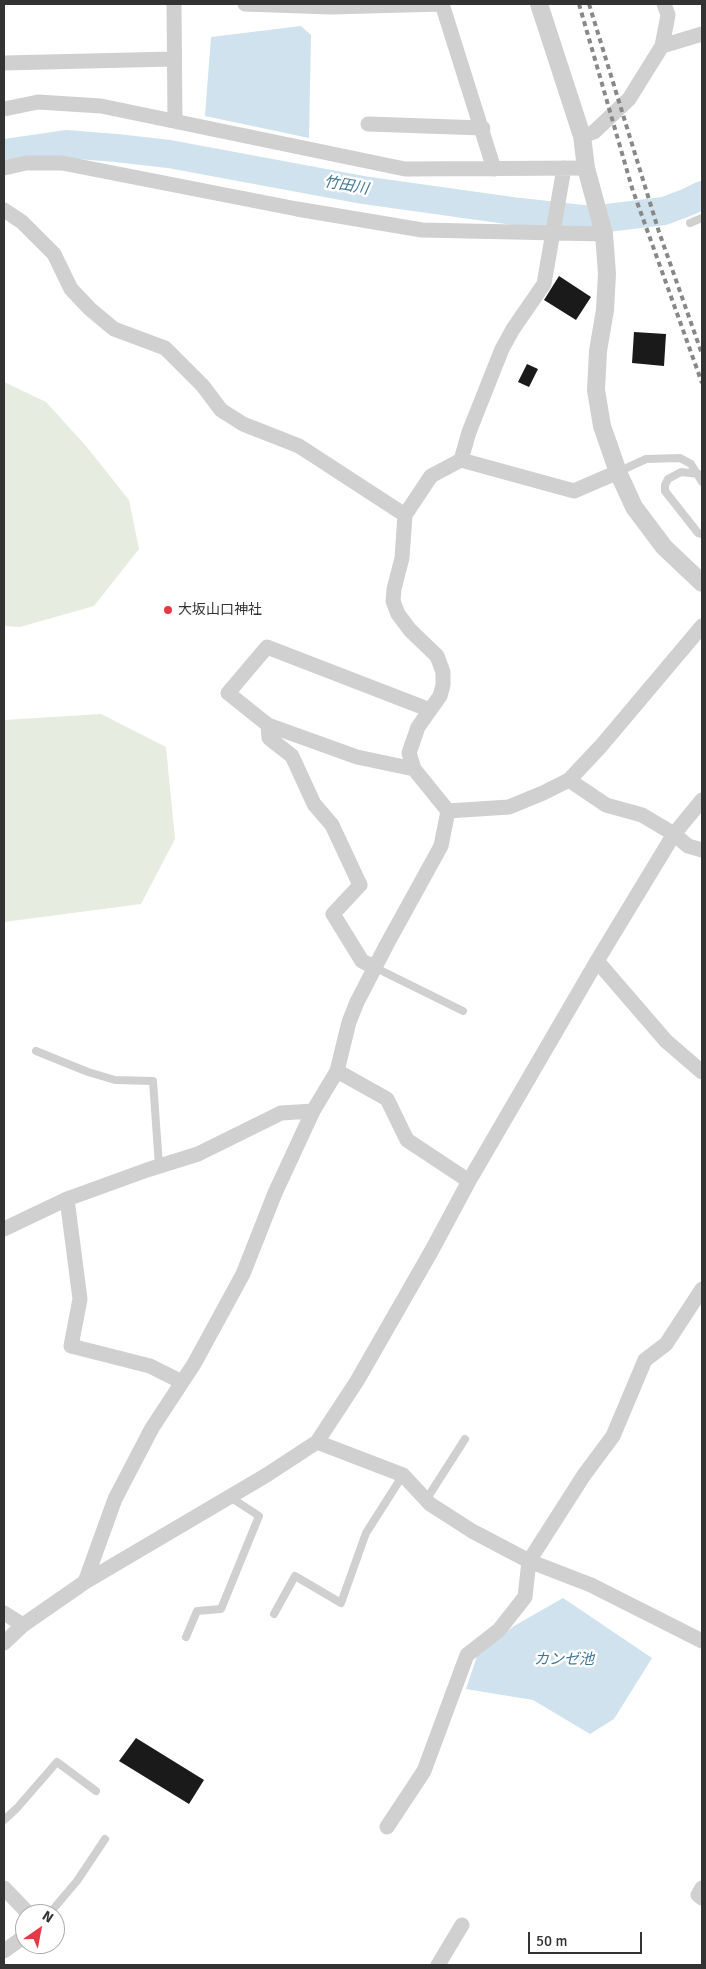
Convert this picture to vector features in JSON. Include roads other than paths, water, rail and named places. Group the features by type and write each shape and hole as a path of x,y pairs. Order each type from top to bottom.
{"street":[{"path":"174,4 175,121"},
{"path":"245,4 331,7 442,4 483,128 494,169"},
{"path":"539,4 582,136 586,168 604,234 608,274 605,310 598,351 596,390 602,426 618,472 634,507 664,547 702,583"},
{"path":"582,136 594,132 629,99 662,46 668,15 664,4"},
{"path":"662,46 702,34"},
{"path":"4,63 173,59"},
{"path":"4,109 38,102 92,106 175,121 405,169 586,168"},
{"path":"368,124 483,128"},
{"path":"4,168 26,163 62,163 297,209 422,230 604,234"},
{"path":"461,460 469,432 502,350 513,329 544,284 564,168"},
{"path":"4,210 22,222 54,254 70,288 90,309 114,329 165,348 203,386 221,410 243,424 299,446 405,515"},
{"path":"448,811 414,769 409,753 418,727 440,696 443,685 443,672 437,656 410,630 398,614 394,601 394,589 402,558 405,515 431,476 461,460 574,491 618,472"},
{"path":"448,811 509,807 569,780 601,746 702,626"},
{"path":"414,769 357,757 268,725 228,693 268,647 430,710"},
{"path":"268,725 269,738 292,756 314,804 332,825 360,885 333,914 362,960 376,968"},
{"path":"569,780 606,805 642,815 674,834 688,846 702,850"},
{"path":"4,1643 23,1625 85,1582 230,1497 317,1442 357,1381 469,1181 597,960 674,834 702,800"},
{"path":"85,1582 115,1499 152,1428 182,1382 243,1274 275,1193 313,1111 337,1071 349,1022 387,944 441,846 448,811"},
{"path":"597,960 666,1041 702,1072"},
{"path":"337,1071 387,1099 407,1140 469,1181"},
{"path":"4,1229 67,1199 198,1154 281,1113 313,1111"},
{"path":"67,1199 80,1299 71,1346 150,1366 182,1382"},
{"path":"387,1828 424,1771 467,1655 499,1630 525,1597 529,1561 584,1475 613,1436 645,1360 666,1344 702,1289"},
{"path":"317,1442 403,1475 426,1500 472,1531 529,1561 592,1585 702,1641"},
{"path":"4,1613 23,1625"},
{"path":"4,1888 19,1904"},
{"path":"702,1888 698,1895 702,1898"},
{"path":"438,1965 462,1925"},
{"path":"4,1950 15,1943"}],"lane":[{"path":"690,223 702,218"},
{"path":"618,472 646,459 680,458 691,464 699,474 702,482"},
{"path":"699,474 681,472 668,479 665,491 698,534 702,534"},
{"path":"376,968 463,1011"},
{"path":"36,1051 88,1072 115,1080 153,1081 159,1166"},
{"path":"426,1500 465,1439"},
{"path":"274,1614 295,1576 341,1603 366,1533 403,1475"},
{"path":"186,1637 197,1611 221,1609 259,1516 230,1497"},
{"path":"4,1820 17,1808 57,1762 96,1791"},
{"path":"57,1904 77,1881 105,1839"}],"water":[{"path":"301,26 311,35 309,138 205,116 211,37"},
{"name":"カンゼ池","path":"563,1598 652,1658 614,1719 590,1734 533,1700 466,1689 477,1656 514,1626"}],"waterway":[{"name":"竹田川","path":"4,153 66,144 169,154 363,190 591,220 664,211 702,195"}],"railway":[{"path":"579,4 632,188 702,383"},
{"path":"589,4 659,232 702,354"}],"place":[{"name":"大坂山口神社","path":"168,610"}]}
